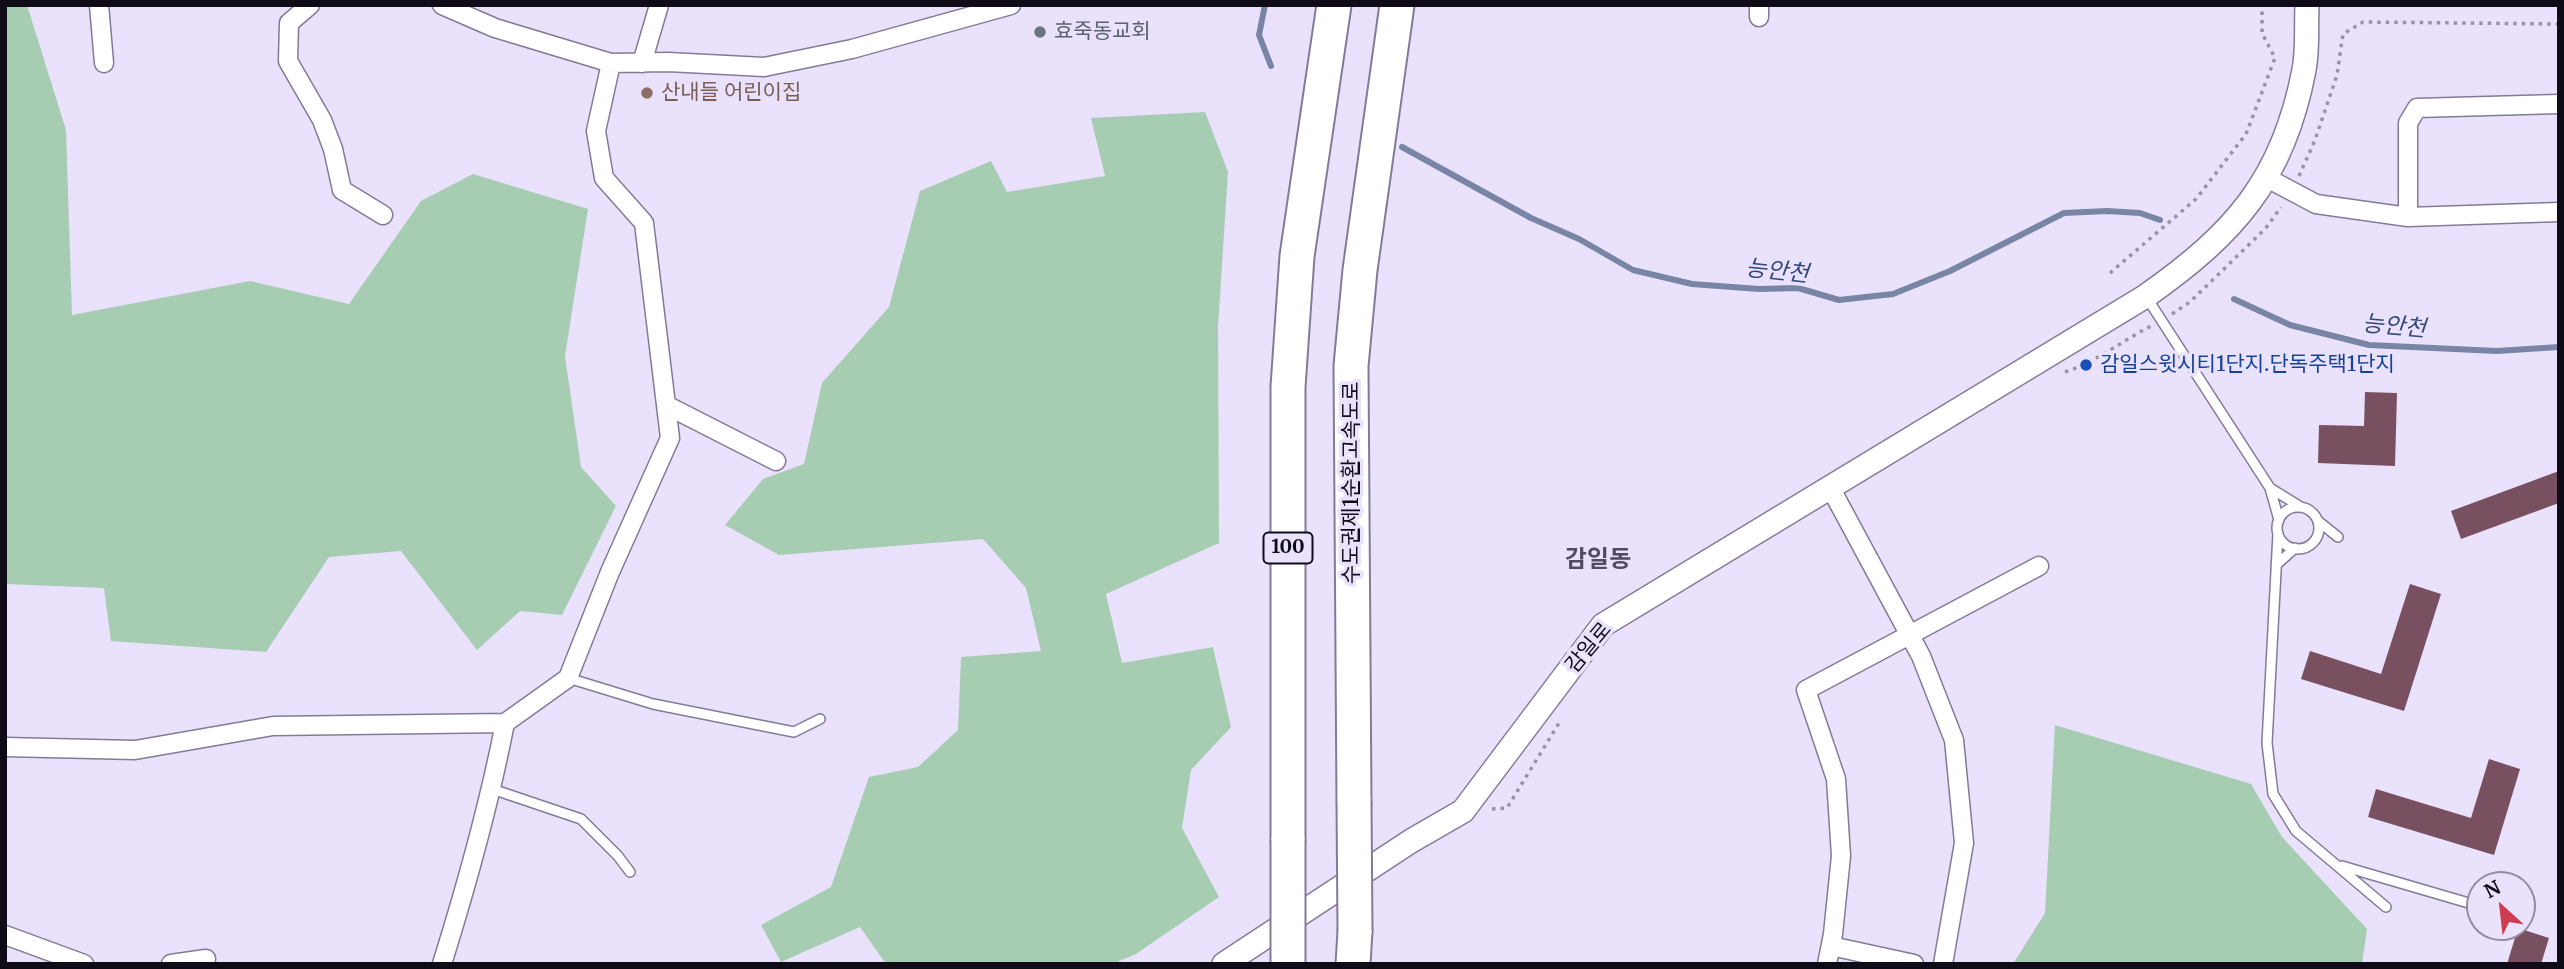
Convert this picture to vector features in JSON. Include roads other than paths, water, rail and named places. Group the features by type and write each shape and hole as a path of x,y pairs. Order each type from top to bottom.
{"highway":[{"name":"100","path":"1288,964 1288,387 1297,256 1334,5"},
{"name":"수도권제1순환고속도로","path":"1353,964 1352,366 1360,270 1397,5"}],"street":[{"path":"99,5 104,63"},
{"path":"310,5 289,23 288,61 322,120 333,149 342,190 383,215"},
{"path":"442,5 495,28 611,63 764,67 852,49 1011,5"},
{"path":"642,63 659,5"},
{"name":"감일로","path":"1224,964 1411,841 1463,811 1603,625 2146,296 2208,248 2232,225 2267,178 2289,128 2304,68 2307,5"},
{"path":"5,747 135,750 272,726 505,723 568,678 610,572 670,438 644,223 604,178 596,131 611,63"},
{"path":"2409,217 2408,123 2417,108 2559,104"},
{"path":"2267,178 2316,204 2409,217 2559,212"},
{"path":"666,405 776,461"},
{"path":"1830,486 1921,656 1954,740 1964,843 1943,964"},
{"path":"1827,964 1842,856 1836,779 1806,690 2039,566"},
{"path":"442,964 465,892 492,789 505,723"},
{"path":"5,935 84,964"},
{"path":"1831,946 1914,964"},
{"path":"171,964 206,959"}],"lane":[{"path":"2146,296 2270,488 2279,520 2267,743 2273,794 2296,831 2386,907"},
{"path":"2270,488 2315,514 2320,528 2315,542"},
{"path":"2279,520 2288,510 2302,508"},
{"path":"2278,533 2284,544 2303,549 2315,542 2337,537 2318,521"},
{"path":"2276,565 2295,548"},
{"path":"568,678 653,704 794,732 820,719"},
{"path":"492,789 580,819 618,856 630,872"},
{"path":"2337,864 2466,902"}],"waterway":[{"name":"능안천","path":"1265,5 1259,35 1271,66"},
{"name":"능안천","path":"1402,147 1633,270 1692,284 1759,289 1798,288 1839,300 1893,294 1950,271 2064,213 2140,213 2160,220"},
{"name":"능안천","path":"2234,299 2290,325 2369,345 2497,351 2559,347"}],"place":[{"name":"효죽동교회","path":"1040,32"},
{"name":"산내들 어린이집","path":"647,93"},
{"name":"감일스윗시티1단지.단독주택1단지","path":"2086,365"}],"district":[{"name":"감일동","path":"1598,560"}]}
